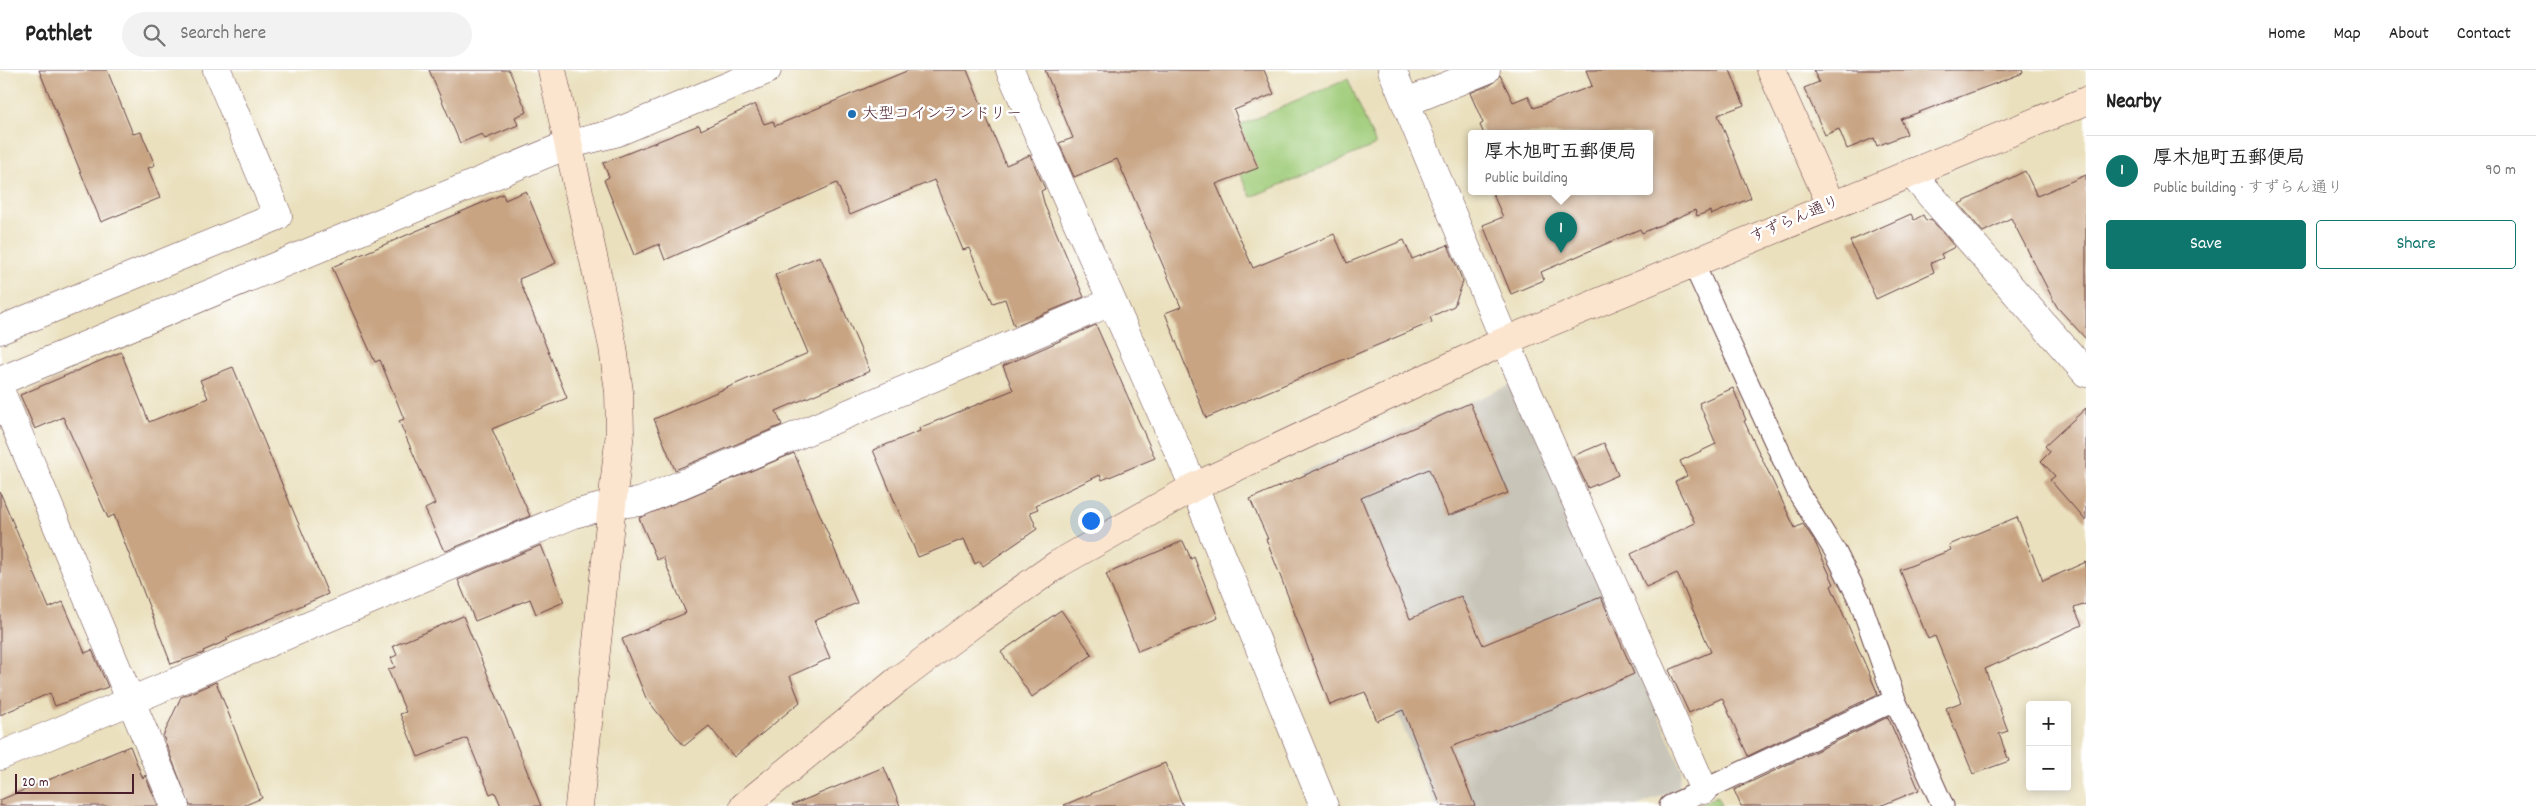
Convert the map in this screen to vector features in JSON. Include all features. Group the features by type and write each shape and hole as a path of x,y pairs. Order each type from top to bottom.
{"street":[{"path":"1,328 278,216 217,70"},
{"path":"552,70 613,347 618,383 620,432 580,806"},
{"path":"0,381 567,145 615,132 768,70"},
{"path":"1010,70 1194,487 1324,806"},
{"path":"1392,70 1407,102 1505,341 1704,790"},
{"path":"1407,102 1486,70"},
{"path":"1770,70 1831,205"},
{"name":"すずらん通り","path":"744,806 898,680 978,620 1058,564 1194,487 1505,341 2086,101"},
{"path":"1911,173 2086,373"},
{"path":"0,756 574,514 613,504 640,502 1111,302"},
{"path":"0,390 175,806"}],"lane":[{"path":"1693,263 1798,492 1835,552 1860,601 1896,700 1943,806"},
{"path":"1670,806 1896,700"}],"shaded area":[{"path":"1515,383 1682,770 1678,789 1637,806 1435,806 1300,473"}],"green space":[{"path":"1348,79 1376,145 1251,197 1234,163 1199,143"},
{"path":"1717,796 1721,806 1696,806"}],"building":[{"path":"39,70 107,70 133,134 141,132 155,165 148,168 160,198 101,222"},
{"path":"429,70 509,70 527,112 515,117 518,125 485,139 482,134 460,143"},
{"path":"909,70 967,70 1006,165 1030,155 1045,189 1041,191 1045,206 1084,297 1014,326 1005,299 993,303 969,248 963,250 934,180 850,215 837,183 665,260 659,244 634,255 604,180 609,177 603,163 699,125 701,130 755,104 764,124 773,121 775,126"},
{"path":"1045,70 1264,70 1274,94 1234,110 1258,168 1216,184 1253,268 1334,234 1347,263 1404,240 1412,259 1448,245 1463,282 1454,306 1430,317 1432,322 1206,418 1165,313 1181,307 1117,159 1074,177 1059,143 1073,138"},
{"path":"1586,70 1730,70 1744,105 1718,115 1751,198 1711,215 1710,211 1697,216 1695,210 1642,233 1640,229 1541,272 1544,280 1511,294 1483,225 1503,217 1493,195 1653,195 1653,130 1482,130 1480,125 1483,123 1470,93 1492,84 1500,75 1513,102 1528,96 1534,108 1592,86"},
{"path":"1813,70 2022,70 2023,73 1901,119 1907,134 1877,146 1874,138 1847,149 1839,129 1825,135 1804,88 1819,82"},
{"path":"2025,171 2037,196 2086,175 2086,339 2057,307 2011,218 1983,232 1959,204"},
{"path":"526,191 556,263 519,279 567,398 492,429 530,516 446,551 443,549 425,509 435,504 399,421 404,419 380,360 375,362 332,267 503,194 505,200"},
{"path":"1911,214 1914,220 1923,215 1926,221 1931,219 1955,247 1941,254 1943,258 1931,263 1934,272 1876,299 1850,241"},
{"path":"820,256 870,371 776,411 782,425 675,470 654,419 808,353 775,275"},
{"path":"1096,325 1155,458 1102,480 1100,475 1036,505 1038,509 1030,512 1037,529 983,566 980,561 975,564 964,539 918,557 873,450 920,431 919,428 1013,390 1003,366"},
{"path":"121,352 149,422 208,398 200,380 233,367 328,594 226,638 228,640 203,651 204,653 171,664 114,515 108,518 63,417 35,429 20,395"},
{"path":"1733,388 1746,420 1744,421 1795,528 1803,524 1814,540 1834,584 1831,586 1878,694 1748,756 1722,698 1689,713 1669,670 1711,652 1677,573 1646,587 1631,554 1695,523 1675,482 1687,476 1680,461 1716,444 1699,403"},
{"path":"1470,403 1508,493 1448,516 1429,469 1361,498 1410,619 1461,596 1483,645 1601,597 1634,674 1568,703 1451,747 1475,806 1441,806 1403,710 1377,721 1365,692 1330,705 1266,539 1268,539 1250,499"},
{"path":"2086,408 2086,521 2050,480 2055,476 2041,461 2050,452 2045,446"},
{"path":"1604,443 1618,475 1588,488 1573,456"},
{"path":"794,453 857,603 814,621 830,658 790,676 800,702 734,757 709,726 684,746 646,698 622,639 686,613 663,557 657,560 639,518"},
{"path":"0,492 49,608 63,602 85,653 92,650 108,687 55,706 50,693 0,715"},
{"path":"2017,517 2043,581 2086,562 2086,604 2074,608 2082,625 1985,669 2008,731 1999,734 2009,761 1973,774 1946,708 1962,702 1935,636 1928,639 1900,570 1951,550 1949,545"},
{"path":"1183,541 1191,559 1194,557 1218,618 1138,651 1106,574"},
{"path":"541,545 564,602 536,614 530,599 475,621 458,580"},
{"path":"1061,610 1092,655 1032,697 1001,652"},
{"path":"463,616 541,806 501,806 495,792 490,794 467,738 418,757 400,714 406,712 388,670 395,667 391,658 397,655 393,646"},
{"path":"216,682 262,798 243,806 190,806 163,736 181,697"},
{"path":"1888,717 1919,790 1880,806 1741,806 1734,790"},
{"path":"130,746 143,779 145,775 158,806 0,806 0,800"},
{"path":"1165,763 1183,806 1064,805"},
{"path":"884,767 900,806 792,805"}],"place":[{"name":"大型コインランドリー","path":"852,114"},
{"name":"厚木旭町五郵便局","path":"1561,253"}]}
